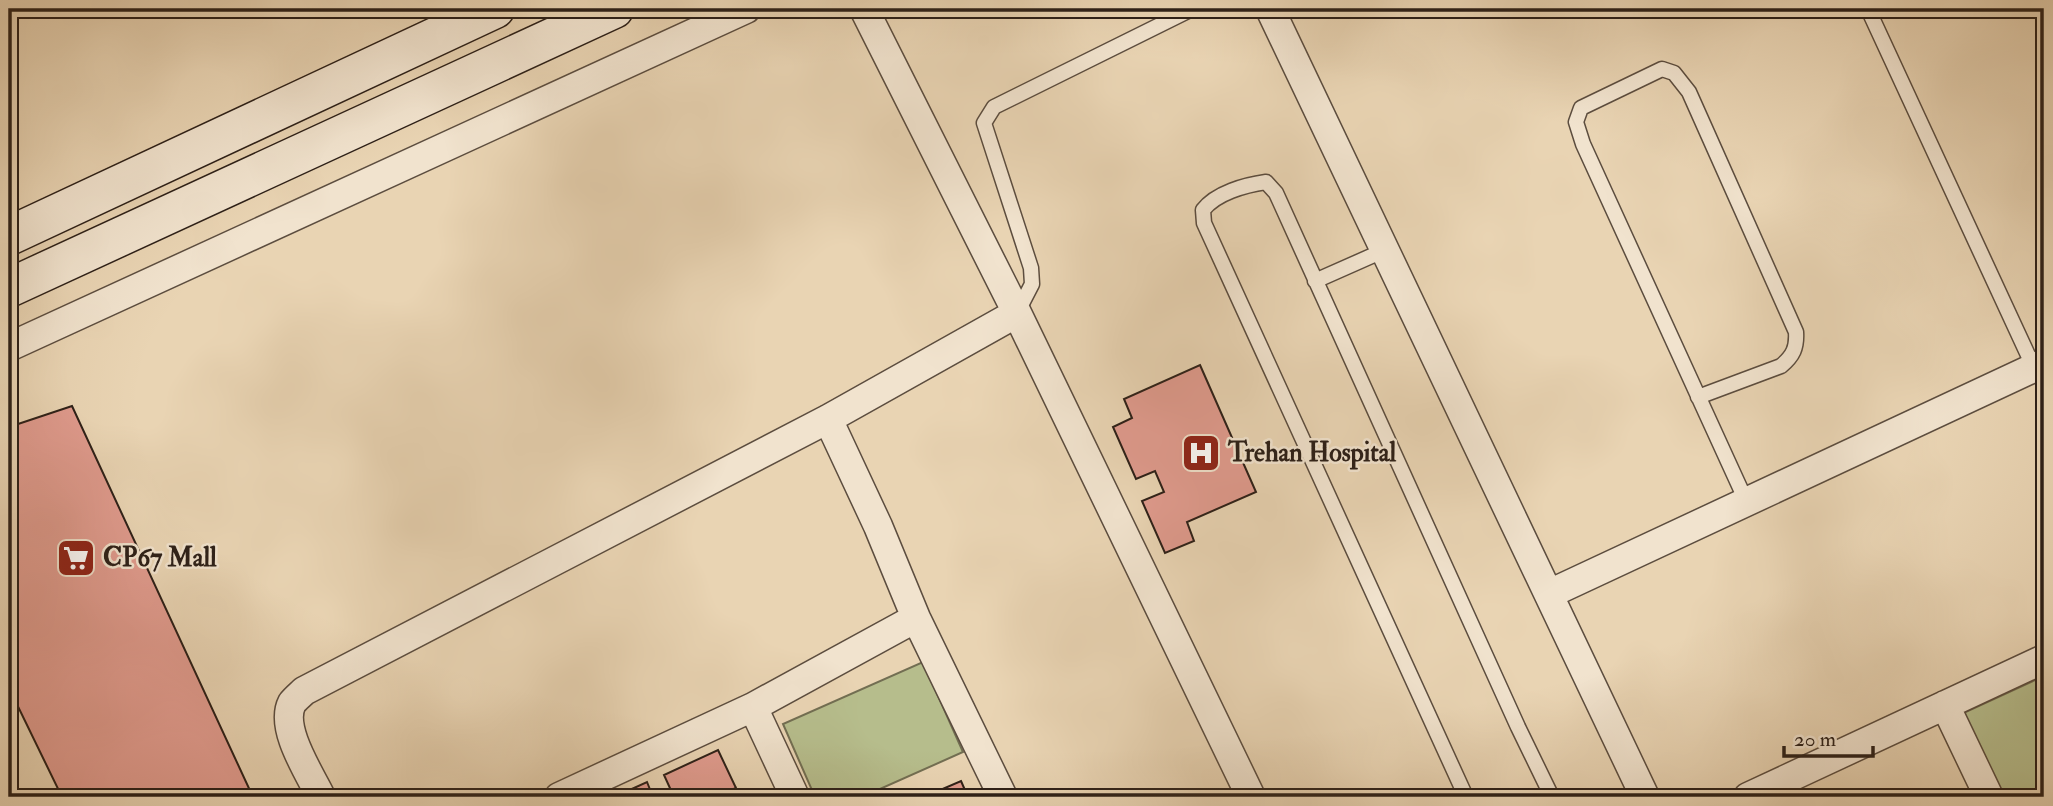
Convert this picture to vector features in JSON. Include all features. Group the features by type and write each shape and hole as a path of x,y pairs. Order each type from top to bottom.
{"main road":[{"path":"9,236 495,9"},
{"path":"9,288 614,9"}],"street":[{"path":"9,347 746,9"},
{"path":"864,9 1017,313 1251,797"},
{"path":"1270,9 1645,797"},
{"path":"321,797 292,737 288,717 293,702 304,691 828,419 1017,313"},
{"path":"1549,594 2039,366"},
{"path":"828,419 878,526 916,618 1003,797"},
{"path":"566,796 753,707 916,618"},
{"path":"1748,797 2044,659"},
{"path":"1945,705 1989,797"},
{"path":"753,707 795,797"}],"lane":[{"path":"1017,313 1032,284 1031,268 984,122 994,107 1192,9"},
{"path":"1868,9 2039,366"},
{"path":"1698,397 1781,366 1792,357 1796,332 1689,92 1674,73 1662,69 1581,108 1576,122 1583,144 1698,397 1747,503"},
{"path":"1466,797 1204,223 1203,210 1210,201 1252,184 1266,182 1276,193 1552,797"},
{"path":"1315,281 1385,250"}],"green space":[{"path":"923,662 963,752 862,797 815,797 783,724"},
{"path":"2044,676 2044,797 1996,797 1959,715"}],"building":[{"path":"1200,365 1256,492 1187,522 1194,541 1165,553 1142,501 1164,492 1155,471 1136,479 1113,427 1132,418 1124,399"},
{"name":"CP67 Mall","path":"72,406 253,797 62,797 9,688 9,427"},
{"path":"718,750 736,788 715,797 674,797 664,775"},
{"path":"961,781 968,797 924,797"},
{"path":"647,782 653,797 614,797"},
{"path":"736,788 740,797 715,797"}],"place":[{"name":"Trehan Hospital","path":"1201,453"},
{"name":"CP67 Mall","path":"76,558"}]}
